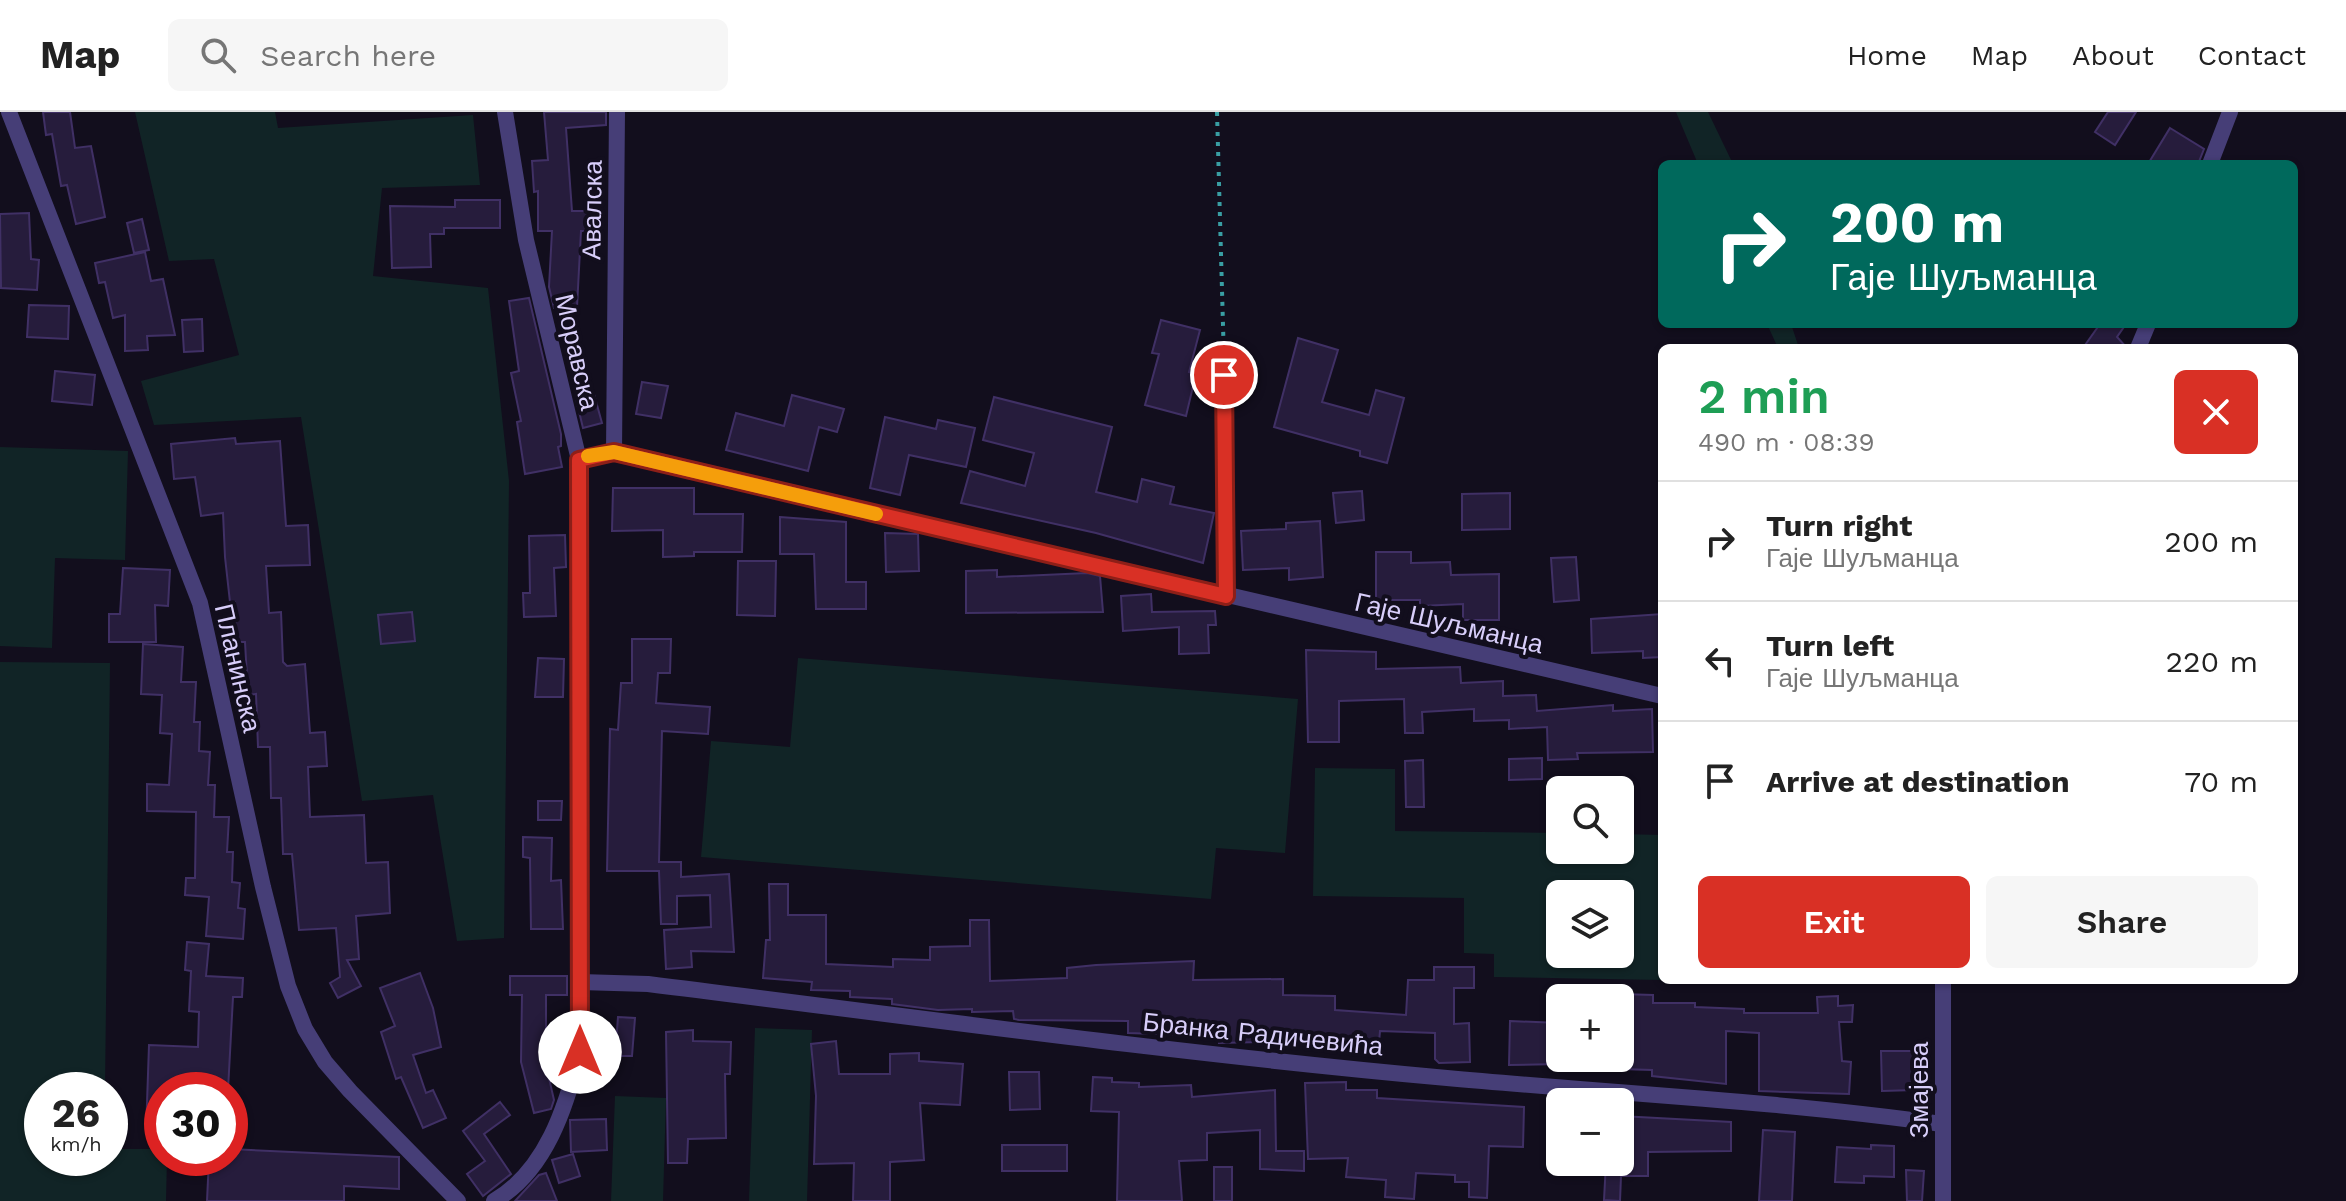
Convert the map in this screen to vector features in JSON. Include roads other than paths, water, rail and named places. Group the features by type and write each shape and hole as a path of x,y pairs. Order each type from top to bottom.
{"street":[{"name":"Планинска","path":"9,112 200,603 263,887 288,986 305,1029 325,1062 350,1091 458,1201"},
{"name":"Моравска","path":"494,1201 509,1193 541,1154 567,1103 580,1052 579,460 526,240 505,112"},
{"name":"Авалска","path":"614,452 617,112"},
{"path":"2212,160 2230,112"},
{"path":"1224,375 1226,596"},
{"name":"Гаје Шуљманца","path":"579,460 614,452 1658,695"},
{"name":"Бранка Радичевића","path":"580,982 648,984 1151,1047 1399,1073 1760,1103 1942,1124"},
{"name":"Змајева","path":"1943,984 1943,1201"}]}
